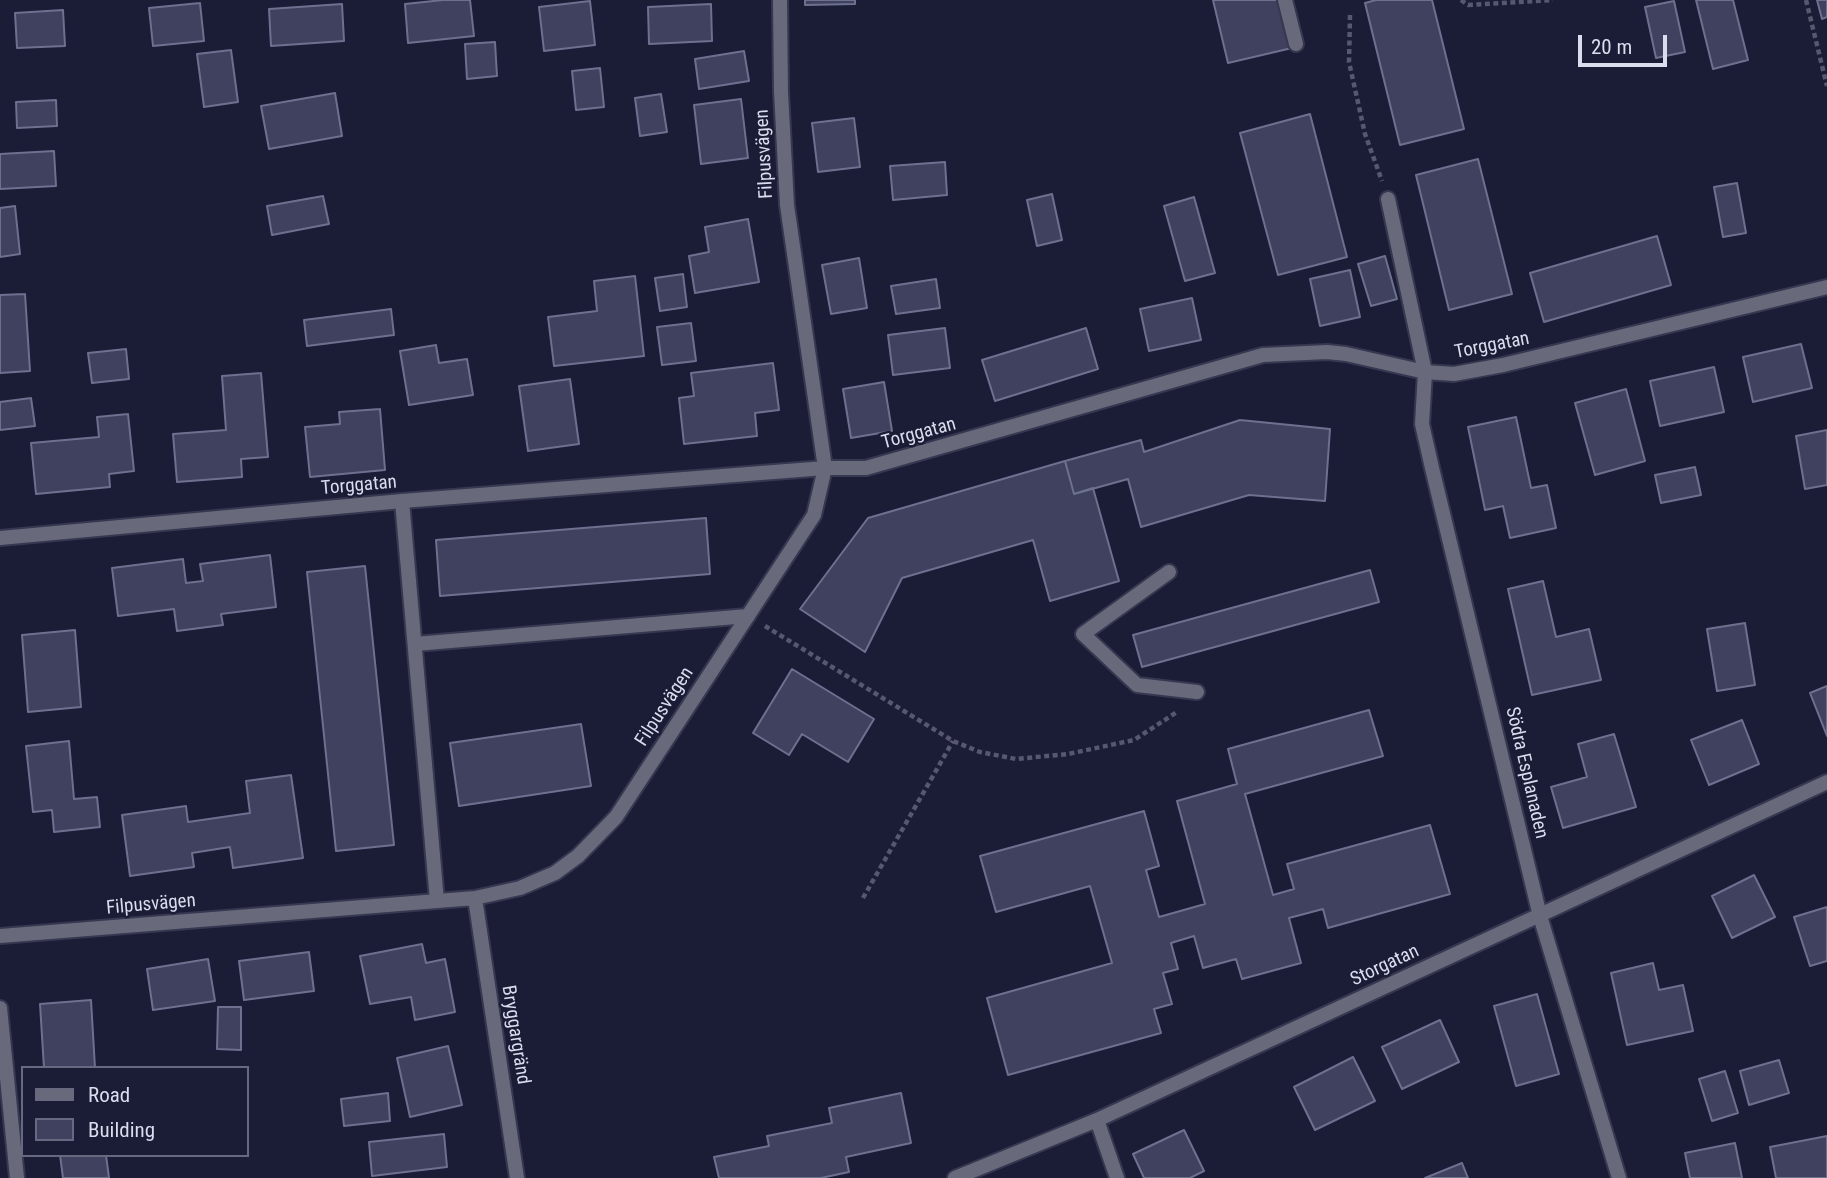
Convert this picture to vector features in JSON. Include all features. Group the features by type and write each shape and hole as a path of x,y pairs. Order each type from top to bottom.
{"street":[{"name":"Filpusvägen","path":"0,936 475,898 520,888 555,873 578,856 616,817 814,515 825,468 787,205 781,92 780,0"},
{"path":"1284,0 1296,44"},
{"name":"Södra Esplanaden","path":"1388,199 1425,372 1422,424 1427,446 1540,916 1619,1178"},
{"name":"Torggatan","path":"0,538 402,501 825,468 866,468 1263,355 1327,352 1425,372 1454,374 1503,365 1827,287"},
{"path":"402,501 437,901"},
{"path":"1169,572 1083,634 1137,685 1197,692"},
{"path":"415,644 748,616"},
{"name":"Storgatan","path":"955,1178 1097,1120 1827,782"},
{"name":"Bryggargränd","path":"475,898 517,1178"},
{"path":"0,1008 17,1178"},
{"path":"1097,1120 1117,1178"}],"path":[{"path":"1461,0 1468,5 1553,0"},
{"path":"1807,0 1827,86"},
{"path":"1350,15 1349,62 1365,134 1388,199"},
{"path":"748,616 953,741 981,752 1016,759 1068,754 1134,740 1176,713 1197,692"},
{"path":"863,898 953,741"}],"building":[{"path":"470,0 474,36 408,43 405,4"},
{"path":"805,0 855,0 855,4 805,5"},
{"path":"1213,0 1281,0 1292,48 1228,63"},
{"path":"1376,0 1432,0 1464,129 1400,145 1365,3"},
{"path":"1696,0 1733,0 1748,60 1713,69"},
{"path":"1817,0 1827,0 1827,17 1822,19"},
{"path":"590,1 595,45 544,51 539,7"},
{"path":"1674,1 1685,52 1656,58 1645,7"},
{"path":"200,3 204,41 153,46 149,8"},
{"path":"342,4 344,41 271,46 269,9"},
{"path":"711,4 712,41 649,44 648,7"},
{"path":"63,10 65,46 17,48 15,13"},
{"path":"495,42 497,76 467,79 465,44"},
{"path":"231,50 238,102 204,107 197,54"},
{"path":"744,51 749,81 699,89 695,59"},
{"path":"600,68 604,107 576,110 572,71"},
{"path":"335,93 342,136 269,149 261,106"},
{"path":"661,94 667,132 640,136 635,98"},
{"path":"741,99 748,158 701,164 694,105"},
{"path":"56,100 57,126 17,128 16,102"},
{"path":"1310,114 1347,257 1278,275 1240,133"},
{"path":"854,118 860,167 818,172 812,123"},
{"path":"54,151 56,186 0,189 0,154"},
{"path":"1478,159 1512,294 1449,310 1416,175"},
{"path":"945,162 947,195 893,200 890,166"},
{"path":"1737,183 1746,233 1723,237 1714,187"},
{"path":"1052,194 1062,240 1037,246 1027,200"},
{"path":"323,196 329,224 272,235 267,206"},
{"path":"1194,197 1215,273 1185,281 1164,206"},
{"path":"15,206 20,254 0,257 0,208"},
{"path":"748,219 759,282 695,293 689,256 709,252 705,227"},
{"path":"1657,236 1671,285 1544,322 1530,273"},
{"path":"1385,256 1397,299 1371,306 1358,264"},
{"path":"859,258 867,308 831,314 822,265"},
{"path":"1350,270 1360,317 1320,326 1310,279"},
{"path":"683,274 687,307 660,311 655,278"},
{"path":"635,276 644,356 554,366 548,317 597,311 594,281"},
{"path":"936,279 940,308 896,314 891,286"},
{"path":"25,294 30,371 0,373 0,295"},
{"path":"1192,298 1201,340 1149,351 1140,309"},
{"path":"391,309 394,335 307,346 304,320"},
{"path":"691,323 696,361 662,365 657,327"},
{"path":"945,328 950,368 893,375 888,335"},
{"path":"1086,328 1098,369 995,401 982,360"},
{"path":"1801,344 1812,388 1753,402 1743,357"},
{"path":"436,345 439,363 467,359 473,395 409,405 400,351"},
{"path":"126,349 129,379 92,383 88,353"},
{"path":"773,363 779,410 755,413 757,436 684,444 679,398 694,396 691,373"},
{"path":"1714,367 1724,412 1660,426 1650,381"},
{"path":"261,373 268,457 241,459 242,477 177,482 173,434 226,430 222,376"},
{"path":"570,379 579,444 528,451 519,386"},
{"path":"884,382 892,431 851,438 843,389"},
{"path":"1626,389 1645,461 1595,475 1575,403"},
{"path":"31,398 35,426 0,430 0,402"},
{"path":"380,409 385,470 310,477 305,427 340,424 339,412"},
{"path":"128,414 134,471 109,474 110,487 36,494 31,443 99,437 97,417"},
{"path":"1516,417 1531,488 1547,485 1556,528 1510,538 1503,506 1485,510 1468,427"},
{"path":"1240,420 1330,429 1325,501 1249,495 1141,527 1128,479 1074,494 1065,461 1141,440 1144,452"},
{"path":"1827,430 1827,485 1805,489 1796,436"},
{"path":"1065,461 1074,494 1093,488 1119,581 1050,601 1033,540 902,578 865,652 800,609 868,518"},
{"path":"1695,467 1701,495 1661,503 1655,475"},
{"path":"706,518 710,574 440,596 436,540"},
{"path":"270,555 276,607 221,614 223,625 177,631 174,609 118,616 112,568 183,559 186,583 203,581 200,564"},
{"path":"365,566 394,845 336,851 307,572"},
{"path":"1370,570 1379,602 1142,667 1133,635"},
{"path":"1543,581 1556,637 1589,629 1601,680 1532,695 1508,589"},
{"path":"1745,623 1755,685 1717,691 1707,629"},
{"path":"75,630 81,707 28,712 22,635"},
{"path":"792,669 874,719 848,762 802,734 789,755 753,733"},
{"path":"1827,686 1827,736 1810,693"},
{"path":"1369,710 1383,756 1245,794 1273,895 1294,889 1287,864 1430,825 1450,894 1328,928 1323,909 1289,918 1301,963 1242,979 1236,959 1203,968 1194,936 1171,943 1178,969 1163,973 1172,1004 1154,1009 1161,1033 1008,1075 987,998 1112,963 1090,886 996,912 980,856 1144,811 1159,866 1146,870 1159,917 1205,904 1177,801 1237,784 1228,749"},
{"path":"1742,720 1759,764 1709,785 1691,740"},
{"path":"581,724 591,786 459,806 450,743"},
{"path":"1614,734 1636,807 1563,828 1551,787 1587,777 1578,744"},
{"path":"69,741 74,799 97,797 100,827 54,832 52,810 33,812 26,746"},
{"path":"291,775 303,858 233,868 230,847 192,853 194,867 130,876 122,815 186,806 188,822 250,813 246,781"},
{"path":"1754,875 1775,917 1732,938 1712,896"},
{"path":"1827,907 1827,961 1810,966 1794,917"},
{"path":"422,944 426,963 445,959 455,1012 415,1020 411,997 370,1004 360,956"},
{"path":"309,952 314,991 244,1000 239,961"},
{"path":"208,959 215,1001 153,1010 147,969"},
{"path":"1653,963 1659,990 1683,985 1693,1031 1627,1045 1611,973"},
{"path":"1537,994 1559,1074 1516,1086 1494,1006"},
{"path":"91,1000 95,1066 44,1066 40,1004"},
{"path":"218,1007 241,1007 241,1050 217,1049"},
{"path":"1440,1020 1459,1062 1402,1089 1382,1047"},
{"path":"448,1046 462,1105 410,1117 397,1058"},
{"path":"1353,1057 1375,1101 1315,1130 1294,1087"},
{"path":"1779,1060 1789,1093 1749,1105 1740,1071"},
{"path":"1725,1071 1738,1113 1712,1121 1699,1079"},
{"path":"388,1093 390,1121 344,1126 341,1099"},
{"path":"901,1093 911,1143 846,1157 849,1172 821,1178 719,1178 714,1157 769,1146 767,1136 832,1123 829,1108"},
{"path":"1184,1130 1204,1171 1190,1178 1144,1178 1133,1154"},
{"path":"444,1134 447,1167 372,1176 369,1142"},
{"path":"1827,1136 1827,1178 1776,1178 1770,1147"},
{"path":"1735,1143 1742,1178 1690,1178 1685,1153"},
{"path":"60,1157 106,1157 109,1178 63,1178"},
{"path":"1462,1163 1468,1178 1425,1178"}]}
